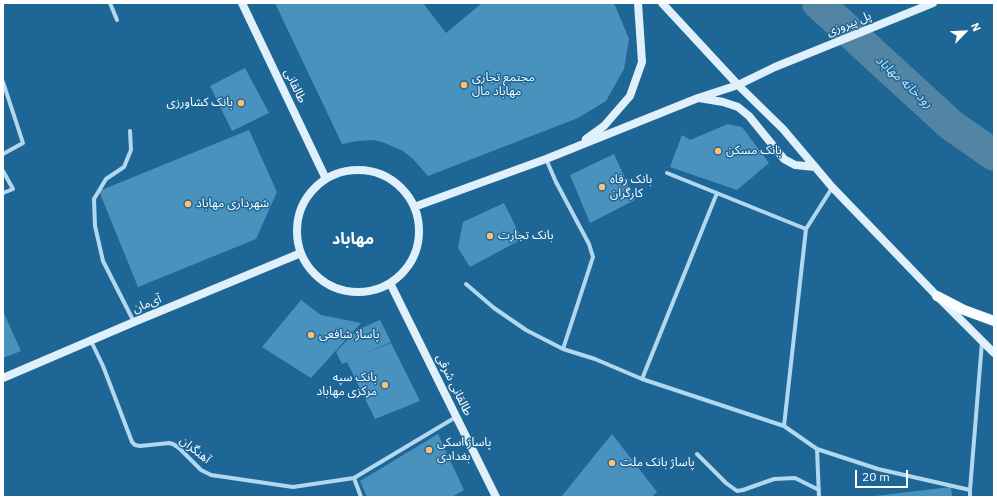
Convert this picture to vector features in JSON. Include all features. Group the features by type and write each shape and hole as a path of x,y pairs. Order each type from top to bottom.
{"main road":[{"path":"936,296 964,310 994,321"}],"street":[{"path":"110,3 117,20"},
{"name":"طالقانی","path":"242,3 326,179"},
{"path":"414,207 546,159 574,147 604,126 630,96 642,62 638,3"},
{"path":"662,3 738,85 783,129 832,188 936,296 994,353"},
{"name":"پل پیروزی","path":"574,147 698,98 738,85 775,67 933,3"},
{"path":"3,82 23,143 3,154"},
{"path":"698,98 723,102 738,107 749,116 784,159 795,165 815,167"},
{"path":"130,131 131,150 124,167 106,179 94,200 95,226 103,261 134,322"},
{"path":"546,159 556,182 589,244 593,257 563,348"},
{"path":"360,170 378,173 394,182 407,194 414,207 419,231 416,252 405,270 390,283 374,290 356,292 338,289 322,281 310,269 301,253 297,233 300,212 310,193 326,179 342,172 360,170"},
{"path":"3,171 13,190 3,194"},
{"path":"667,173 806,229"},
{"path":"784,426 806,229 832,188"},
{"path":"642,379 717,193"},
{"name":"آی‌مان","path":"3,378 301,253"},
{"name":"طالقانی شرقی","path":"390,283 496,497"},
{"path":"466,284 494,308 526,330 563,348 595,359 642,379 784,426 817,449 878,469 970,490"},
{"name":"آهنگران","path":"91,341 103,366 132,442 135,445 140,446 170,443 180,448 201,470 211,475 244,481 293,488 354,478"},
{"path":"970,497 982,341"},
{"path":"361,497 354,478 456,417"},
{"path":"817,449 819,497"},
{"path":"697,454 726,483 737,491 774,479 796,478 819,490"}],"building":[{"name":"مجتمع تجاری مهاباد مال","path":"275,3 423,3 446,33 482,3 614,3 629,39 624,69 606,101 578,118 428,176 413,159 403,151 385,143 374,140 342,144"},
{"name":"بانک کشاورزی","path":"245,68 269,113 232,131 210,86"},
{"name":"بانک مسکن","path":"728,124 742,127 769,163 737,190 670,167 682,135 690,140"},
{"name":"شهرداری مهاباد","path":"249,130 277,192 256,239 138,287 99,191"},
{"name":"بانک رفاه کارگران","path":"614,154 635,200 590,223 570,175"},
{"name":"بانک تجارت","path":"504,203 522,239 470,267 458,248 463,222"},
{"name":"پاساژ شافعی","path":"301,300 321,315 361,323 311,378 262,347"},
{"path":"3,311 21,351 3,358"},
{"name":"بانک سپه مرکزی مهاباد","path":"380,320 391,342 364,354 391,343 420,401 375,419 347,362 342,364 336,352 357,330"},
{"name":"پاساژ اسکی بغدادی","path":"438,434 464,490 452,497 367,497 360,481"},
{"name":"پاساژ بانک ملت","path":"612,434 657,492 652,497 561,497"},
{"path":"951,487 952,497 875,497 875,496"}],"waterway":[{"name":"رودخانه مهاباد","path":"818,3 951,125 994,155"}],"place":[{"name":"مجتمع تجاری مهاباد مال","path":"464,85"},
{"name":"بانک کشاورزی","path":"241,103"},
{"name":"بانک مسکن","path":"718,151"},
{"name":"بانک رفاه کارگران","path":"602,187"},
{"name":"شهرداری مهاباد","path":"188,204"},
{"name":"بانک تجارت","path":"490,236"},
{"name":"پاساژ شافعی","path":"311,335"},
{"name":"بانک سپه مرکزی مهاباد","path":"385,385"},
{"name":"پاساژ اسکی بغدادی","path":"429,450"},
{"name":"پاساژ بانک ملت","path":"612,463"}],"district":[{"name":"مهاباد","path":"353,239"}]}
